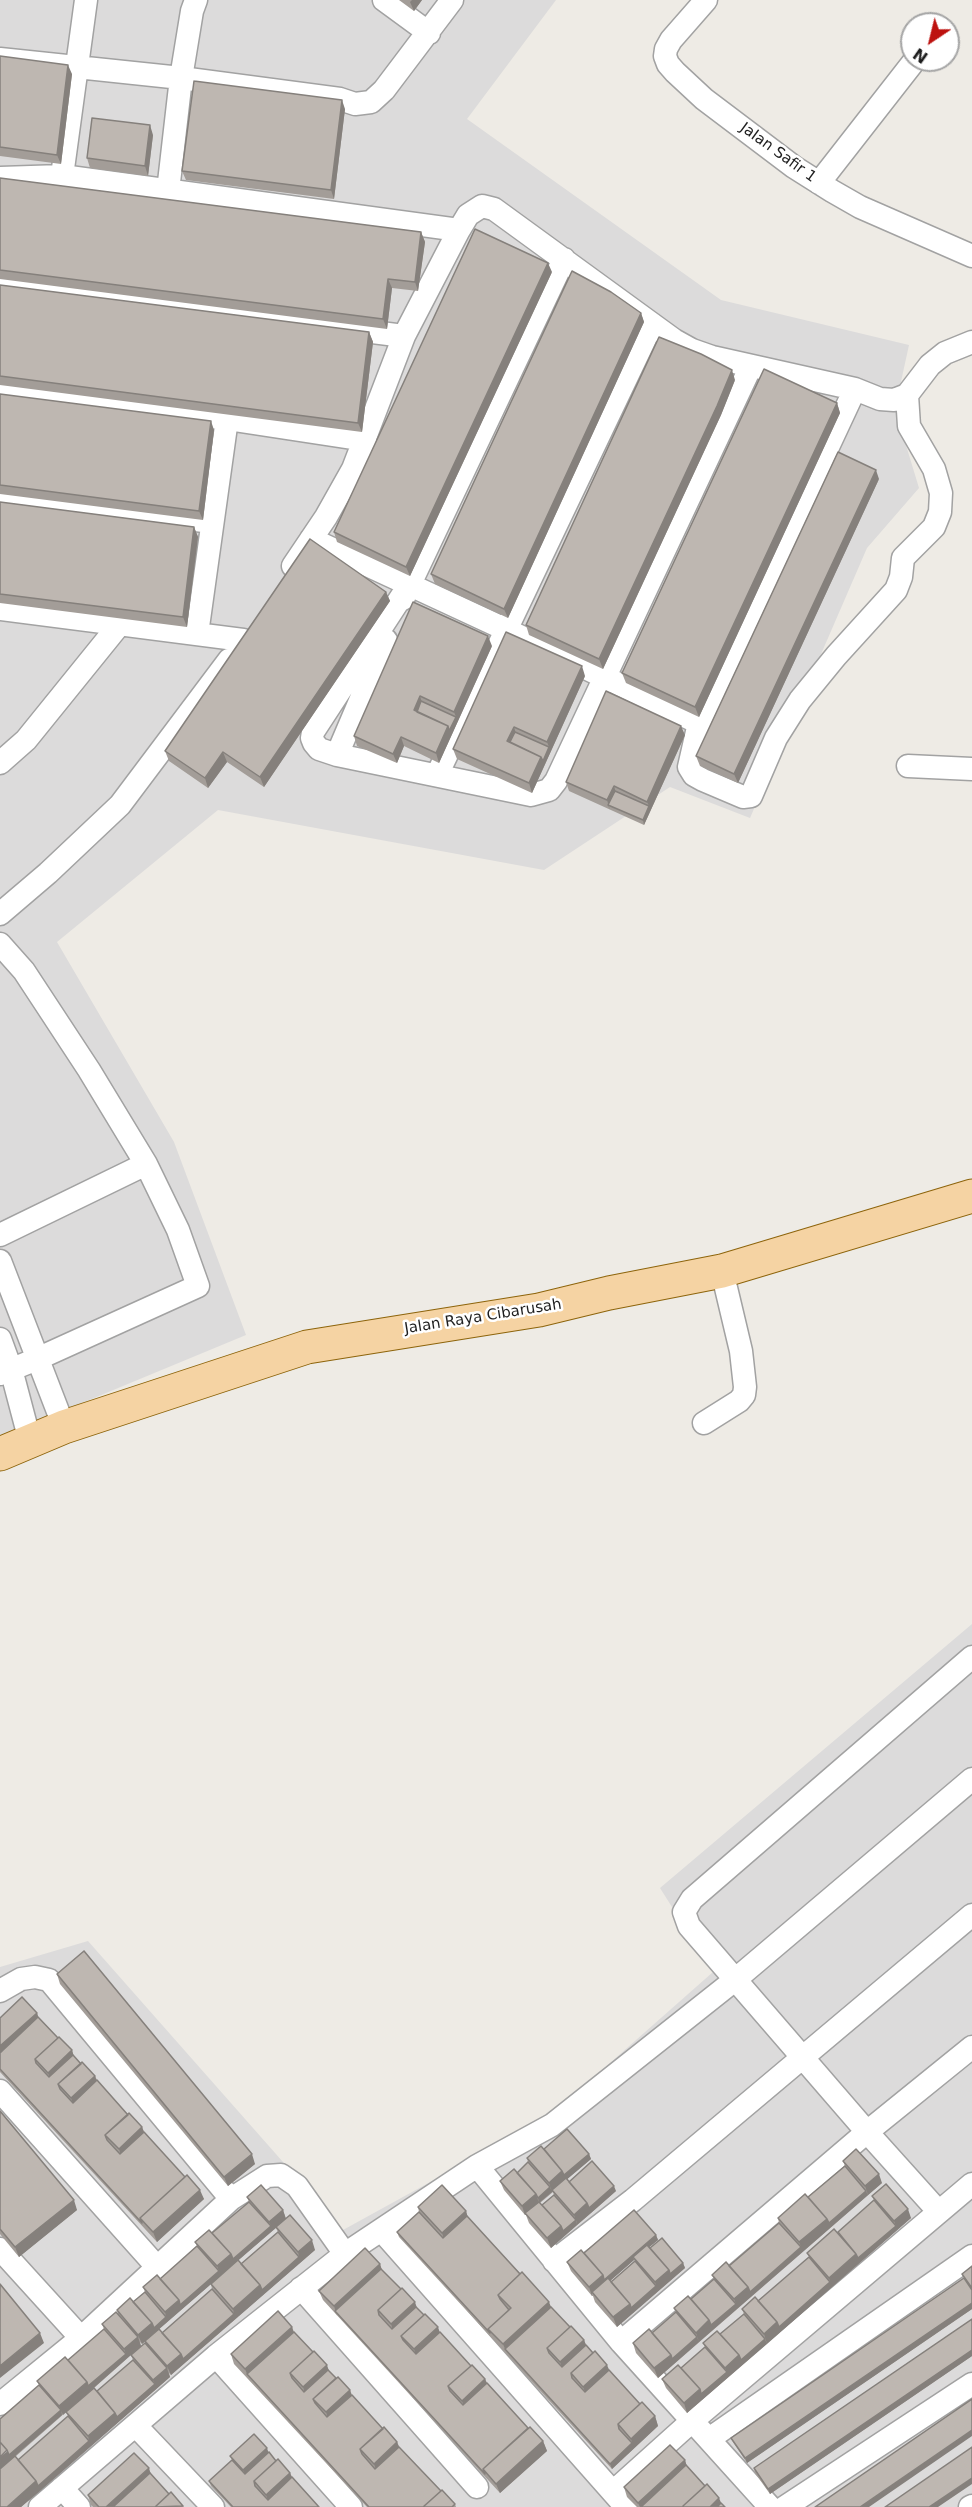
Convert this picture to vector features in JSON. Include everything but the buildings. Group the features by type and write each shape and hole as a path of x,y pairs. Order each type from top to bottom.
{"main road":[{"name":"Jalan Raya Cibarusah","path":"0,1454 64,1427 307,1347 539,1310 722,1270 972,1196"}],"street":[{"path":"62,176 87,0"},
{"path":"168,191 181,78 192,11 196,0"},
{"path":"384,0 429,33"},
{"path":"0,59 181,78 340,99 355,104 371,102 384,90 452,0"},
{"name":"Jalan Safir 1","path":"706,0 671,40 665,56 669,64 704,99 819,183 860,207 972,256"},
{"path":"819,183 906,72"},
{"path":"0,178 62,176 459,230"},
{"path":"280,585 342,489 365,440 404,336 459,230 474,209 482,206 494,209 692,351 855,389 880,399 894,400 907,395 930,365 945,353 972,342"},
{"path":"337,755 409,585 564,259"},
{"path":"0,285 404,336"},
{"path":"436,775 652,324"},
{"path":"409,585 313,732 312,738 319,749 337,755 531,795 549,790 751,366"},
{"path":"855,389 699,723 689,767 694,775 702,780 743,797 751,796 776,738 800,700 836,656 896,590 901,577 903,558 934,527 940,512 941,493 934,469 909,426 907,395"},
{"path":"0,390 227,419 365,440"},
{"path":"197,634 227,419"},
{"path":"0,496 212,522"},
{"path":"311,539 699,723"},
{"path":"0,609 197,634 249,631 120,805 48,873 0,914"},
{"path":"0,763 26,740 119,625"},
{"path":"908,766 972,769"},
{"path":"0,944 24,971 89,1070 146,1164 178,1230 198,1286 6,1371"},
{"path":"0,1235 146,1164"},
{"path":"0,1261 64,1427"},
{"path":"704,1424 739,1401 744,1395 745,1387 741,1351 722,1270"},
{"path":"0,1339 6,1371 30,1441"},
{"path":"939,2212 802,2057 685,1919 684,1912 692,1899 972,1657"},
{"path":"40,2507 216,2356 345,2254 477,2166 552,2125 736,1978 972,1779"},
{"path":"554,2261 633,2200 972,1915"},
{"path":"0,1991 21,1979 35,1977 49,1980 231,2199"},
{"path":"621,2342 867,2132 972,2047"},
{"path":"0,2091 158,2268"},
{"path":"477,2166 621,2342 770,2507"},
{"path":"0,2404 81,2338 231,2199 267,2176 281,2175 297,2186 345,2254"},
{"path":"382,2231 620,2500 692,2421 972,2184"},
{"path":"0,2248 81,2338"},
{"path":"709,2439 972,2256"},
{"path":"301,2288 477,2487"},
{"path":"216,2356 351,2507"},
{"path":"785,2507 972,2384"},
{"path":"136,2426 213,2507"},
{"path":"62,2488 79,2507"}],"shaded area":[{"path":"0,0 556,0 467,119 721,300 909,345 895,409 919,488 867,548 750,818 670,787 544,870 218,810 57,942 174,1142 246,1335 0,1437"},
{"path":"972,1624 972,2507 0,2507 0,1967 88,1941 343,2230 550,2116 713,1972 660,1888"}]}
